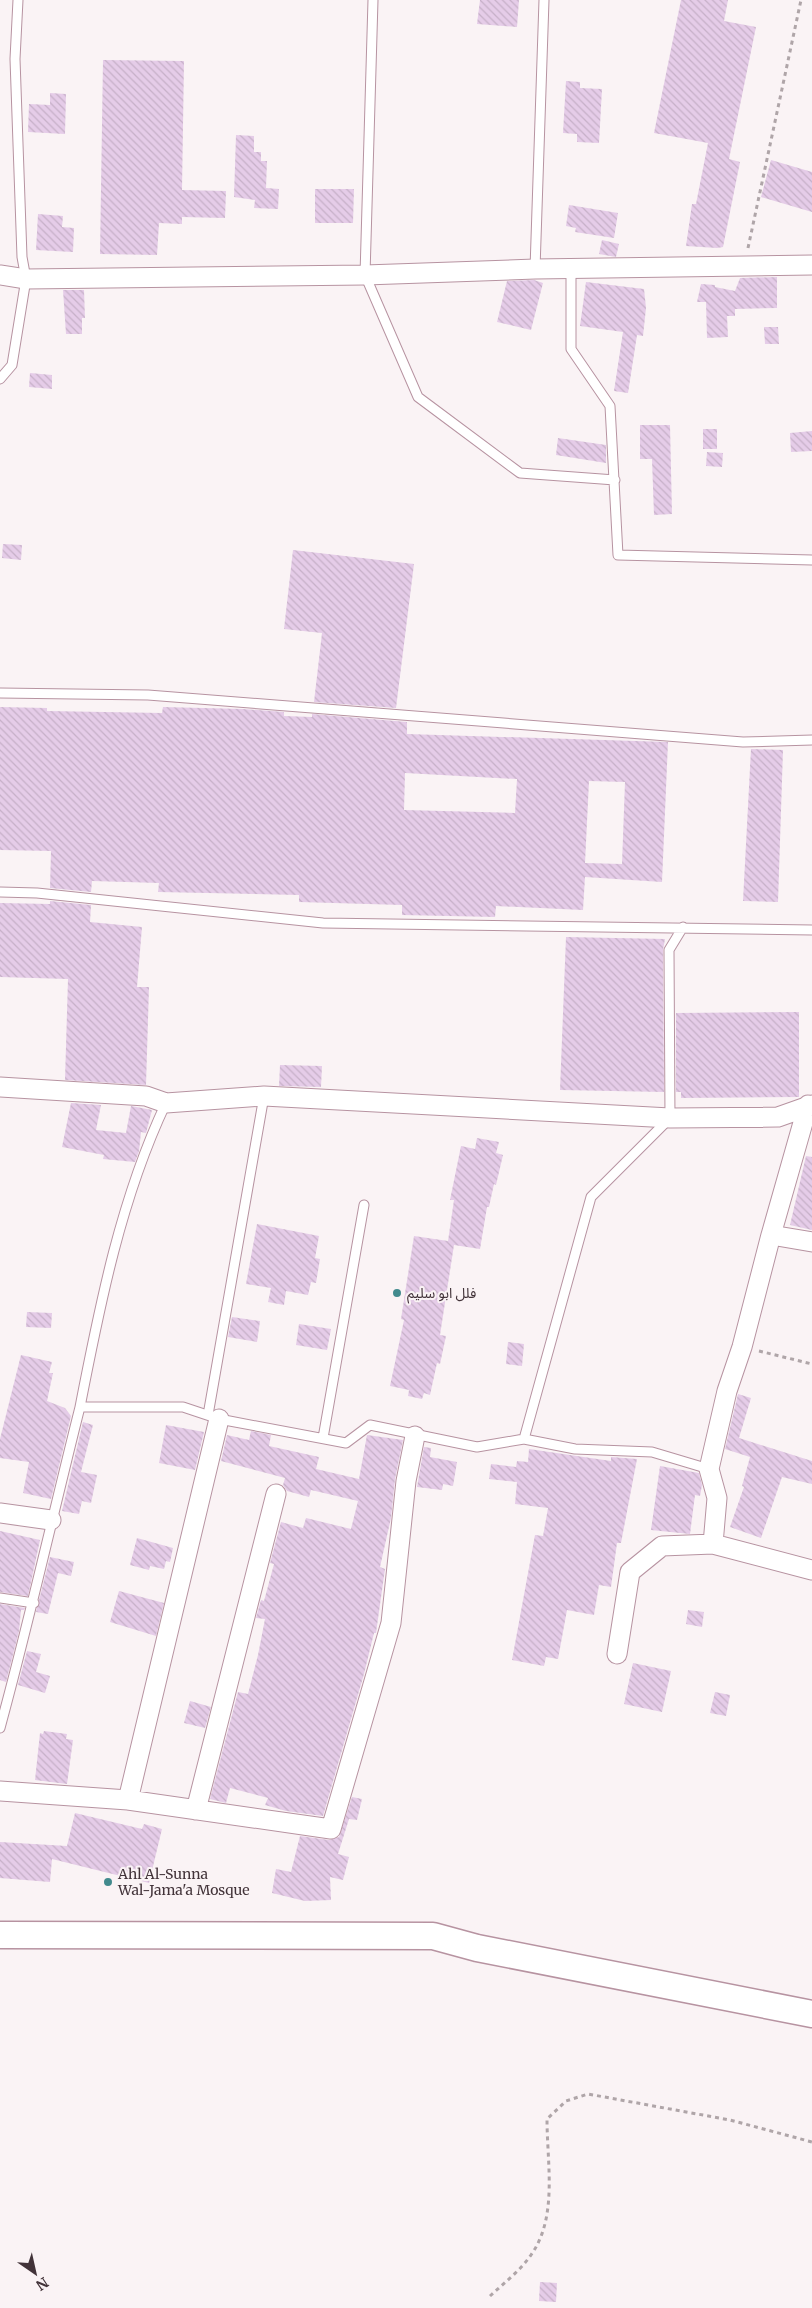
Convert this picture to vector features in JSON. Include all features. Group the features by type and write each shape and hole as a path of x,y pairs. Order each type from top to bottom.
{"street":[{"path":"0,275 26,279 365,275 535,268 812,265"},
{"path":"0,1087 146,1096 166,1103 264,1096 670,1118 778,1117 810,1105"},
{"path":"713,1544 717,1498 709,1468 727,1391 742,1347 771,1235 810,1105"},
{"path":"771,1235 812,1242"},
{"path":"128,1800 214,1417"},
{"path":"0,1791 128,1800 331,1829 391,1623 406,1481 415,1436"},
{"path":"196,1810 276,1494"},
{"path":"0,1513 52,1520"},
{"path":"617,1654 630,1572 662,1546 713,1544 812,1570"},
{"path":"0,1935 434,1936 477,1948 812,2014"}],"lane":[{"path":"0,380 12,365 26,279 22,256 16,69 18,0"},
{"path":"374,0 365,275 418,397 520,472 615,480"},
{"path":"535,268 544,0"},
{"path":"571,268 571,349 610,406 618,555 812,560"},
{"path":"0,693 148,695 742,742 812,740"},
{"path":"0,892 37,893 322,923 812,930"},
{"path":"524,1439 591,1197 670,1118 669,950 683,927"},
{"path":"214,1417 264,1096"},
{"path":"0,1728 34,1603 80,1407 96,1325 128,1206 148,1141 166,1103"},
{"path":"323,1438 364,1205"},
{"path":"80,1407 183,1407 214,1417 346,1443 370,1425 415,1436 477,1447 524,1439 575,1449 652,1452 709,1468"},
{"path":"0,1598 34,1603"}],"path":[{"path":"744,266 802,0"},
{"path":"742,1347 812,1364"},
{"path":"490,2296 525,2263 541,2238 548,2213 547,2119 566,2102 588,2094 730,2120 812,2142"}],"building":[{"path":"480,0 519,0 517,27 477,24"},
{"path":"681,0 728,0 724,21 756,27 729,159 740,162 723,247 717,248 686,246 692,204 696,204 708,143 654,133"},
{"path":"103,60 184,61 182,190 226,191 225,218 182,217 182,224 159,223 157,255 100,254"},
{"path":"566,81 580,82 580,88 602,89 599,143 577,142 577,134 563,133"},
{"path":"50,93 66,94 65,134 28,132 29,104 50,105"},
{"path":"236,135 254,136 254,152 261,152 261,161 267,161 266,188 279,189 278,209 254,208 255,200 234,197"},
{"path":"771,160 812,172 812,212 761,197"},
{"path":"315,189 354,189 353,223 315,223"},
{"path":"569,205 618,213 614,238 575,232 576,228 566,226"},
{"path":"38,214 63,216 62,227 74,228 73,252 36,250"},
{"path":"602,240 619,244 616,257 599,254"},
{"path":"777,277 777,308 735,309 735,316 727,316 728,337 707,338 706,302 697,302 701,284 715,285 715,287 735,291 740,278"},
{"path":"534,280 543,283 531,330 497,322 507,281"},
{"path":"586,282 644,289 646,308 643,336 637,335 628,393 614,391 623,332 580,326"},
{"path":"63,290 84,290 85,318 82,318 82,334 66,334"},
{"path":"764,327 778,327 779,344 765,344"},
{"path":"30,373 52,375 52,389 29,387"},
{"path":"640,425 670,425 672,514 654,515 652,459 640,459"},
{"path":"703,429 717,429 717,449 703,449"},
{"path":"812,431 812,451 791,452 790,433"},
{"path":"558,438 606,445 606,463 556,455"},
{"path":"707,452 723,453 722,467 706,466"},
{"path":"3,544 22,545 21,560 2,558"},
{"path":"293,550 414,564 396,708 314,702 322,633 284,629"},
{"path":"0,707 47,708 47,711 162,713 163,707 243,709 284,712 284,716 312,717 312,714 407,722 407,734 668,742 662,882 585,877 583,910 496,906 495,917 402,915 402,905 299,902 299,895 158,892 159,883 92,881 91,892 50,888 51,851 0,850","holes":["405,773 517,779 515,813 404,810","589,781 625,782 622,864 585,863"]},
{"path":"751,749 783,750 778,902 743,901"},
{"path":"50,901 91,905 90,922 142,927 137,987 149,987 146,1085 65,1080 68,979 0,977 0,903 50,904"},
{"path":"566,937 665,939 663,950 664,1092 560,1090"},
{"path":"799,1012 799,1097 681,1098 681,1092 676,1092 676,1013"},
{"path":"280,1065 322,1066 321,1087 279,1086"},
{"path":"71,1103 101,1105 96,1130 126,1133 131,1106 152,1110 146,1133 141,1132 139,1151 135,1162 103,1159 104,1155 62,1147"},
{"path":"477,1138 499,1142 496,1153 503,1155 496,1185 494,1184 489,1207 487,1207 480,1249 454,1245 440,1335 446,1336 440,1364 437,1363 430,1395 424,1393 422,1399 408,1396 409,1390 390,1386 404,1320 401,1319 414,1236 448,1241 454,1200 450,1200 461,1146 475,1149"},
{"path":"806,1156 812,1157 812,1230 790,1225"},
{"path":"257,1224 319,1236 315,1258 320,1259 316,1283 311,1282 308,1295 286,1291 284,1305 268,1302 271,1288 246,1284"},
{"path":"27,1312 52,1313 51,1328 26,1327"},
{"path":"232,1317 260,1321 257,1342 228,1337"},
{"path":"299,1324 331,1329 327,1350 296,1345"},
{"path":"508,1342 524,1344 522,1366 506,1364"},
{"path":"21,1355 52,1362 49,1373 53,1373 47,1401 65,1408 71,1416 51,1499 23,1493 29,1462 0,1458 0,1439"},
{"path":"738,1394 751,1398 739,1438 812,1461 812,1484 782,1477 761,1538 730,1527 744,1487 742,1486 750,1457 725,1449"},
{"path":"83,1422 93,1425 81,1472 97,1475 91,1503 82,1501 79,1514 62,1511"},
{"path":"166,1425 204,1432 195,1470 159,1463"},
{"path":"251,1431 271,1435 269,1446 319,1457 316,1469 359,1479 367,1435 403,1440 395,1479 391,1518 380,1567 385,1569 376,1633 374,1633 323,1816 286,1811 265,1805 268,1798 230,1788 226,1803 210,1799 238,1692 248,1694 258,1655 265,1619 256,1618 261,1600 264,1601 274,1564 270,1563 281,1522 303,1528 306,1518 351,1529 358,1501 311,1490 309,1497 287,1491 283,1485 285,1478 221,1461 227,1435 249,1440"},
{"path":"424,1447 431,1448 430,1457 457,1462 453,1486 443,1484 442,1490 417,1487"},
{"path":"529,1449 611,1461 611,1457 637,1459 621,1543 617,1543 611,1587 599,1585 594,1615 567,1610 558,1659 546,1657 544,1666 512,1660 535,1535 543,1536 548,1508 515,1504 517,1482 489,1479 491,1464 516,1467 517,1461 528,1462"},
{"path":"660,1466 699,1473 702,1485 700,1496 695,1495 690,1534 651,1530"},
{"path":"0,1531 40,1540 28,1596 0,1592"},
{"path":"137,1538 173,1548 170,1562 166,1561 164,1569 150,1566 149,1570 130,1565"},
{"path":"50,1557 74,1562 71,1576 58,1573 48,1614 36,1612"},
{"path":"119,1591 164,1603 156,1636 110,1622"},
{"path":"0,1604 25,1608 21,1610 19,1631 6,1682 0,1680"},
{"path":"688,1610 704,1612 702,1627 686,1624"},
{"path":"27,1651 41,1654 36,1672 50,1676 45,1693 18,1685"},
{"path":"633,1663 671,1671 662,1712 624,1704"},
{"path":"715,1692 730,1695 726,1716 710,1713"},
{"path":"190,1701 211,1707 205,1728 184,1723"},
{"path":"44,1731 67,1734 66,1739 73,1740 67,1784 35,1780 40,1733 43,1734"},
{"path":"352,1797 362,1799 357,1820 349,1819 338,1854 349,1857 343,1880 330,1877 331,1900 305,1901 272,1893 276,1869 291,1872 300,1836 329,1840 339,1837"},
{"path":"75,1813 142,1829 144,1824 162,1829 149,1883 52,1859 50,1882 0,1878 0,1842 67,1846"},
{"path":"540,2282 557,2283 556,2302 539,2301"}],"place":[{"name":"فلل ابو سليم","path":"397,1293"},
{"name":"Ahl Al-Sunna Wal-Jama'a Mosque","path":"108,1882"}]}
